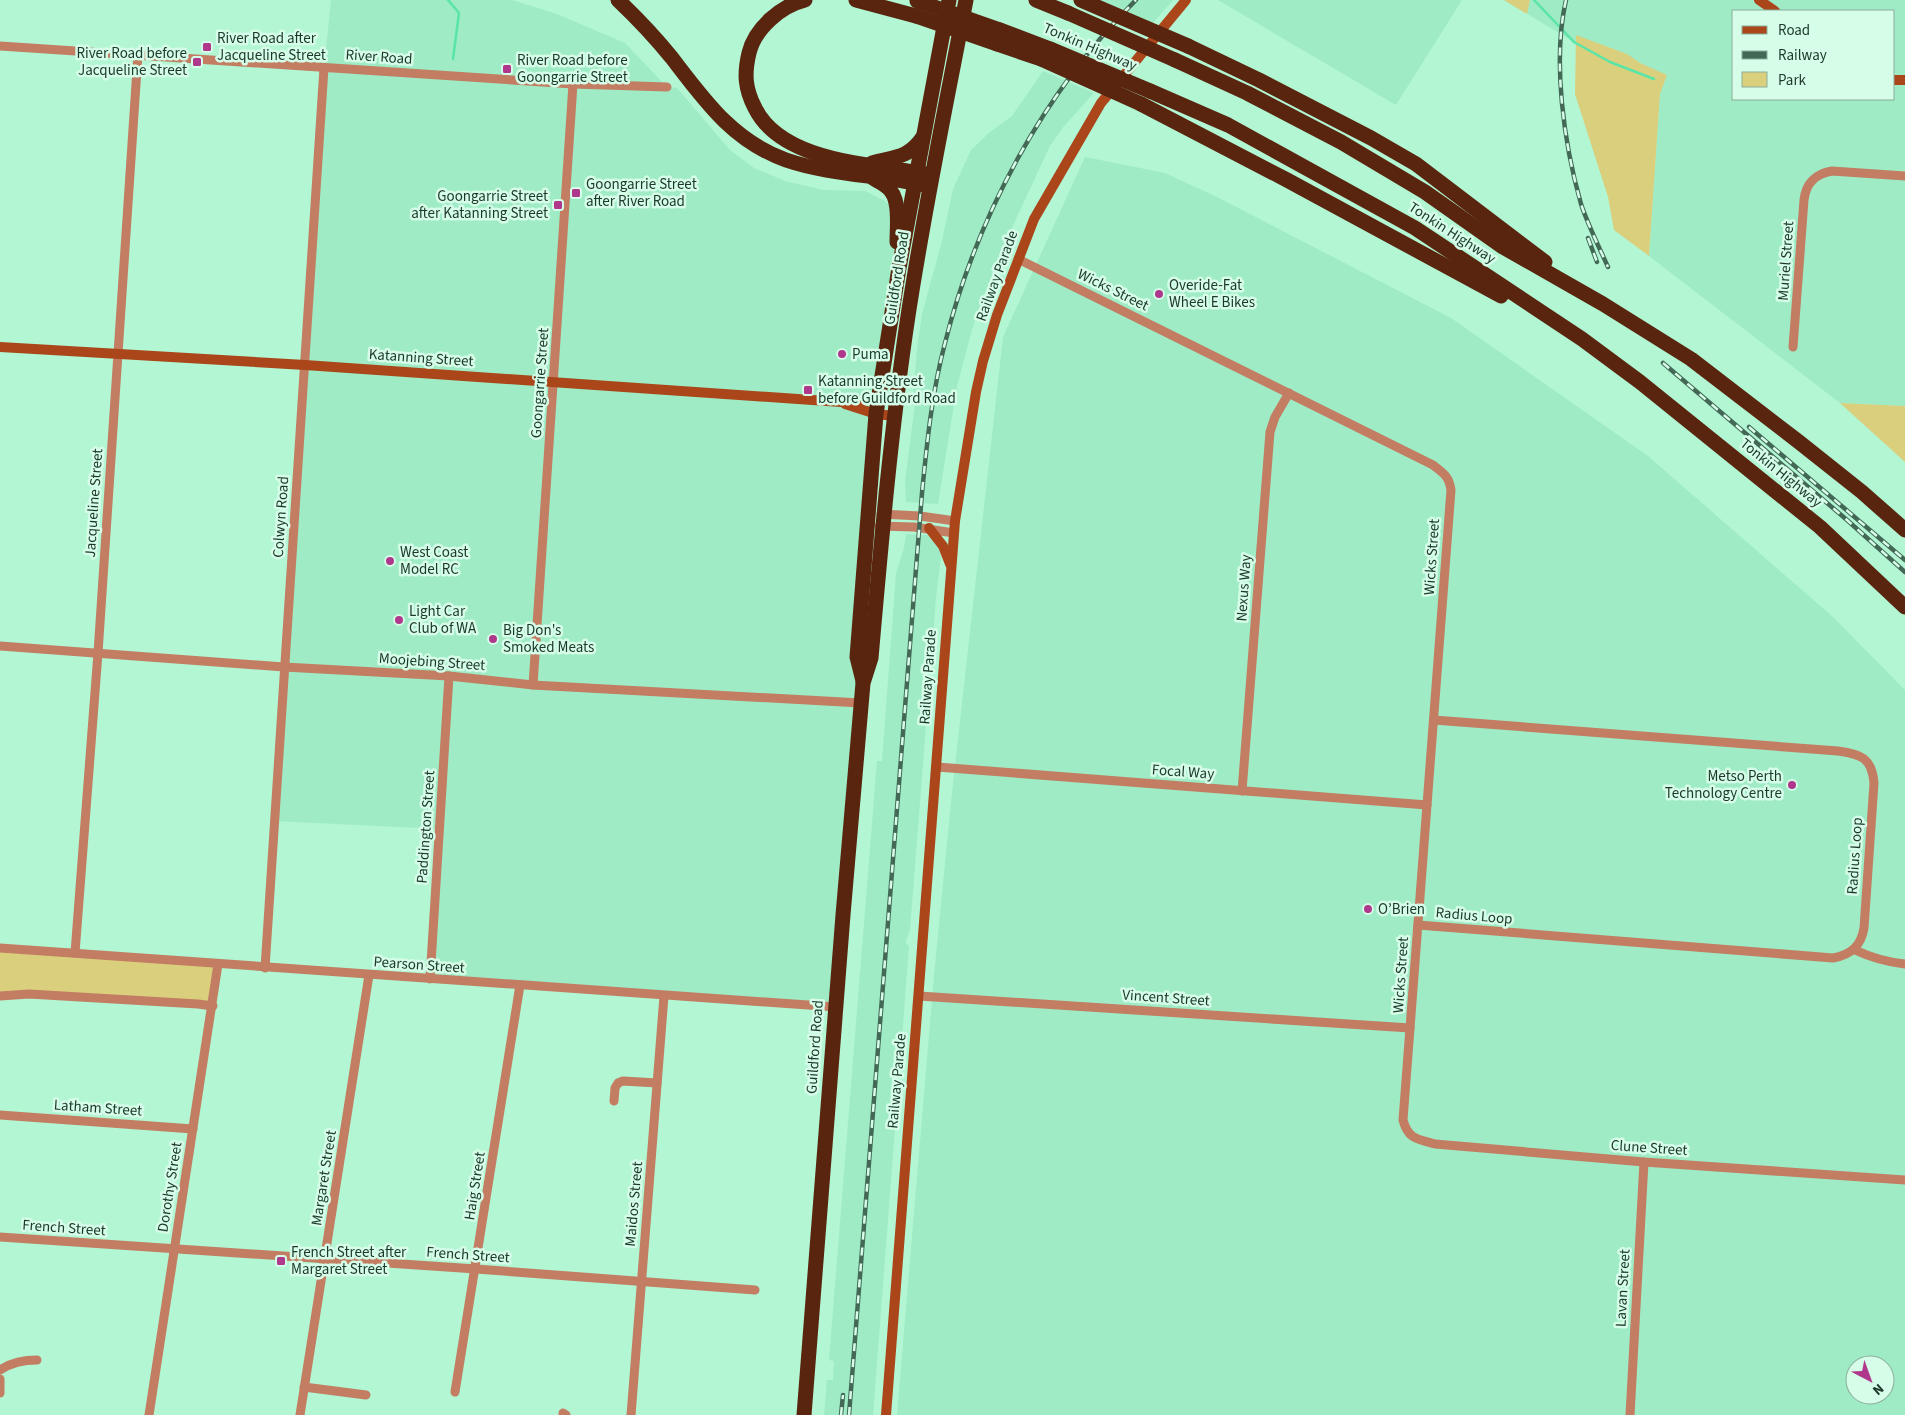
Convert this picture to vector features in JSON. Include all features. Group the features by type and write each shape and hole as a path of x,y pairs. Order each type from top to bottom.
{"highway":[{"path":"618,0 639,20 710,108 735,132 764,151 809,167 865,170 932,181"},
{"path":"805,0 782,9 768,21 757,36 750,48 746,64 748,94 758,115 771,131 786,142 865,170 888,187 893,194 896,204 899,268"},
{"name":"Tonkin Highway","path":"856,0 915,6 1150,91 1228,125 1415,228 1582,339 1656,394 1820,527 1905,607"},
{"name":"Guildford Road","path":"863,683 857,657 878,398 899,268 949,0"},
{"name":"Guildford Road","path":"804,1415 863,683 871,658 894,416 908,315 966,0"},
{"name":"Tonkin Highway","path":"1036,0 1247,93 1341,142 1425,192 1503,247 1599,302 1691,359 1862,492 1905,530"},
{"path":"1081,0 1188,46 1259,80 1371,138 1416,164 1599,302"},
{"path":"1045,54 1286,180 1582,339"},
{"path":"865,170 906,154 916,148 924,135"}],"street":[{"name":"Railway Parade","path":"886,1415 955,521 976,392 997,315 1034,219 1101,103 1186,0"},
{"path":"1758,0 1773,10"},
{"name":"River Road","path":"0,46 573,84 667,87"},
{"name":"Jacqueline Street","path":"75,953 98,653 138,54"},
{"name":"Colwyn Road","path":"265,968 324,68"},
{"name":"Goongarrie Street","path":"533,685 573,84"},
{"name":"Muriel Street","path":"1793,347 1804,200 1806,190 1812,179 1822,173 1832,171 1905,176"},
{"name":"Wicks Street","path":"1018,259 1433,465 1450,480 1451,490 1403,1120"},
{"name":"Katanning Street","path":"0,347 306,365 841,402 878,398 897,400"},
{"name":"Nexus Way","path":"1242,791 1270,432 1274,417 1289,393"},
{"name":"Katanning Street","path":"841,402 876,414 894,416"},
{"path":"867,520 920,516 955,521"},
{"path":"884,520 954,533"},
{"path":"929,528 942,546 952,568"},
{"name":"Moojebing Street","path":"0,646 284,667 450,676 533,685 862,703"},
{"name":"Paddington Street","path":"430,979 450,676"},
{"name":"Radius Loop","path":"1418,925 1826,958 1839,957 1855,950 1863,937 1864,928 1874,783 1871,768 1864,757 1854,753 1838,751 1434,720"},
{"name":"Focal Way","path":"936,767 1426,805"},
{"name":"Pearson Street","path":"0,948 836,1007"},
{"path":"1855,950 1874,959 1905,964"},
{"name":"Dorothy Street","path":"149,1415 218,964"},
{"name":"Margaret Street","path":"300,1415 369,975"},
{"name":"Haig Street","path":"456,1392 520,985"},
{"path":"0,996 29,994 213,1006"},
{"name":"Maidos Street","path":"631,1415 664,996"},
{"name":"Vincent Street","path":"919,996 1410,1028"},
{"path":"614,1101 615,1088 618,1083 657,1083"},
{"name":"Latham Street","path":"0,1115 193,1129"},
{"name":"Clune Street","path":"1403,1120 1405,1129 1410,1136 1435,1144 1644,1162 1905,1180"},
{"name":"Lavan Street","path":"1630,1415 1644,1162"},
{"name":"French Street","path":"0,1237 755,1290"},
{"path":"0,1370 8,1364 37,1360"},
{"path":"0,1379 0,1393"},
{"path":"304,1387 366,1395"}],"shaded area":[{"path":"331,0 512,0 557,14 625,43 667,87 677,88 730,150 754,168 785,181 823,190 865,191 885,201 891,207 899,268 876,414 836,1007 430,979 439,829 275,821 324,68"},
{"path":"1072,0 1173,0 1145,32"},
{"path":"1218,0 1462,0 1396,105"},
{"path":"1504,0 1905,0 1905,406 1840,403 1649,256 1660,94"},
{"path":"1043,71 1094,93 1064,126 1050,146 1003,247 975,319 957,386 938,504 906,502 905,481 916,396 913,396 922,314 942,241 953,189 971,150 990,132 1012,116"},
{"path":"1085,157 1165,173 1215,196 1451,318 1648,456 1833,617 1905,690 1905,1415 897,1415 934,976 951,802 1003,337"},
{"path":"906,534 927,535 938,544 941,557 936,598 910,930 906,940 909,946 873,1415 824,1415 827,1380 833,1380 834,1361 829,1360 877,761 882,761 896,574"}],"green space":[{"path":"1504,0 1530,0 1527,14"},
{"path":"1576,35 1627,54 1640,63 1667,75 1660,94 1649,256 1614,230 1608,197 1575,94"},
{"path":"1840,403 1905,406 1905,462"},
{"path":"0,948 218,964 213,1006 0,996"}],"waterway":[{"path":"448,0 459,13 453,59"},
{"path":"1534,0 1574,42 1610,62 1654,79"}],"railway":[{"path":"849,1415 922,493 933,399 945,343 959,296 975,249 995,203 1043,116 1071,75 1102,36 1136,0"},
{"path":"1566,0 1560,49 1560,76 1565,129 1581,204 1608,267"},
{"path":"1588,238 1597,262"},
{"path":"1663,363 1905,572"},
{"path":"1749,427 1905,560"},
{"path":"841,1415 843,1395"}],"place":[{"name":"River Road after Jacqueline Street","path":"207,47"},
{"name":"River Road before Jacqueline Street","path":"197,62"},
{"name":"River Road before Goongarrie Street","path":"507,69"},
{"name":"Goongarrie Street after River Road","path":"576,193"},
{"name":"Goongarrie Street after Katanning Street","path":"558,205"},
{"name":"Overide-Fat Wheel E Bikes","path":"1159,294"},
{"name":"Puma","path":"842,354"},
{"name":"Katanning Street before Guildford Road","path":"808,390"},
{"name":"West Coast Model RC","path":"390,561"},
{"name":"Light Car Club of WA","path":"399,620"},
{"name":"Big Don's Smoked Meats","path":"493,639"},
{"name":"Metso Perth Technology Centre","path":"1792,785"},
{"name":"O’Brien","path":"1368,909"},
{"name":"French Street after Margaret Street","path":"281,1261"}]}
